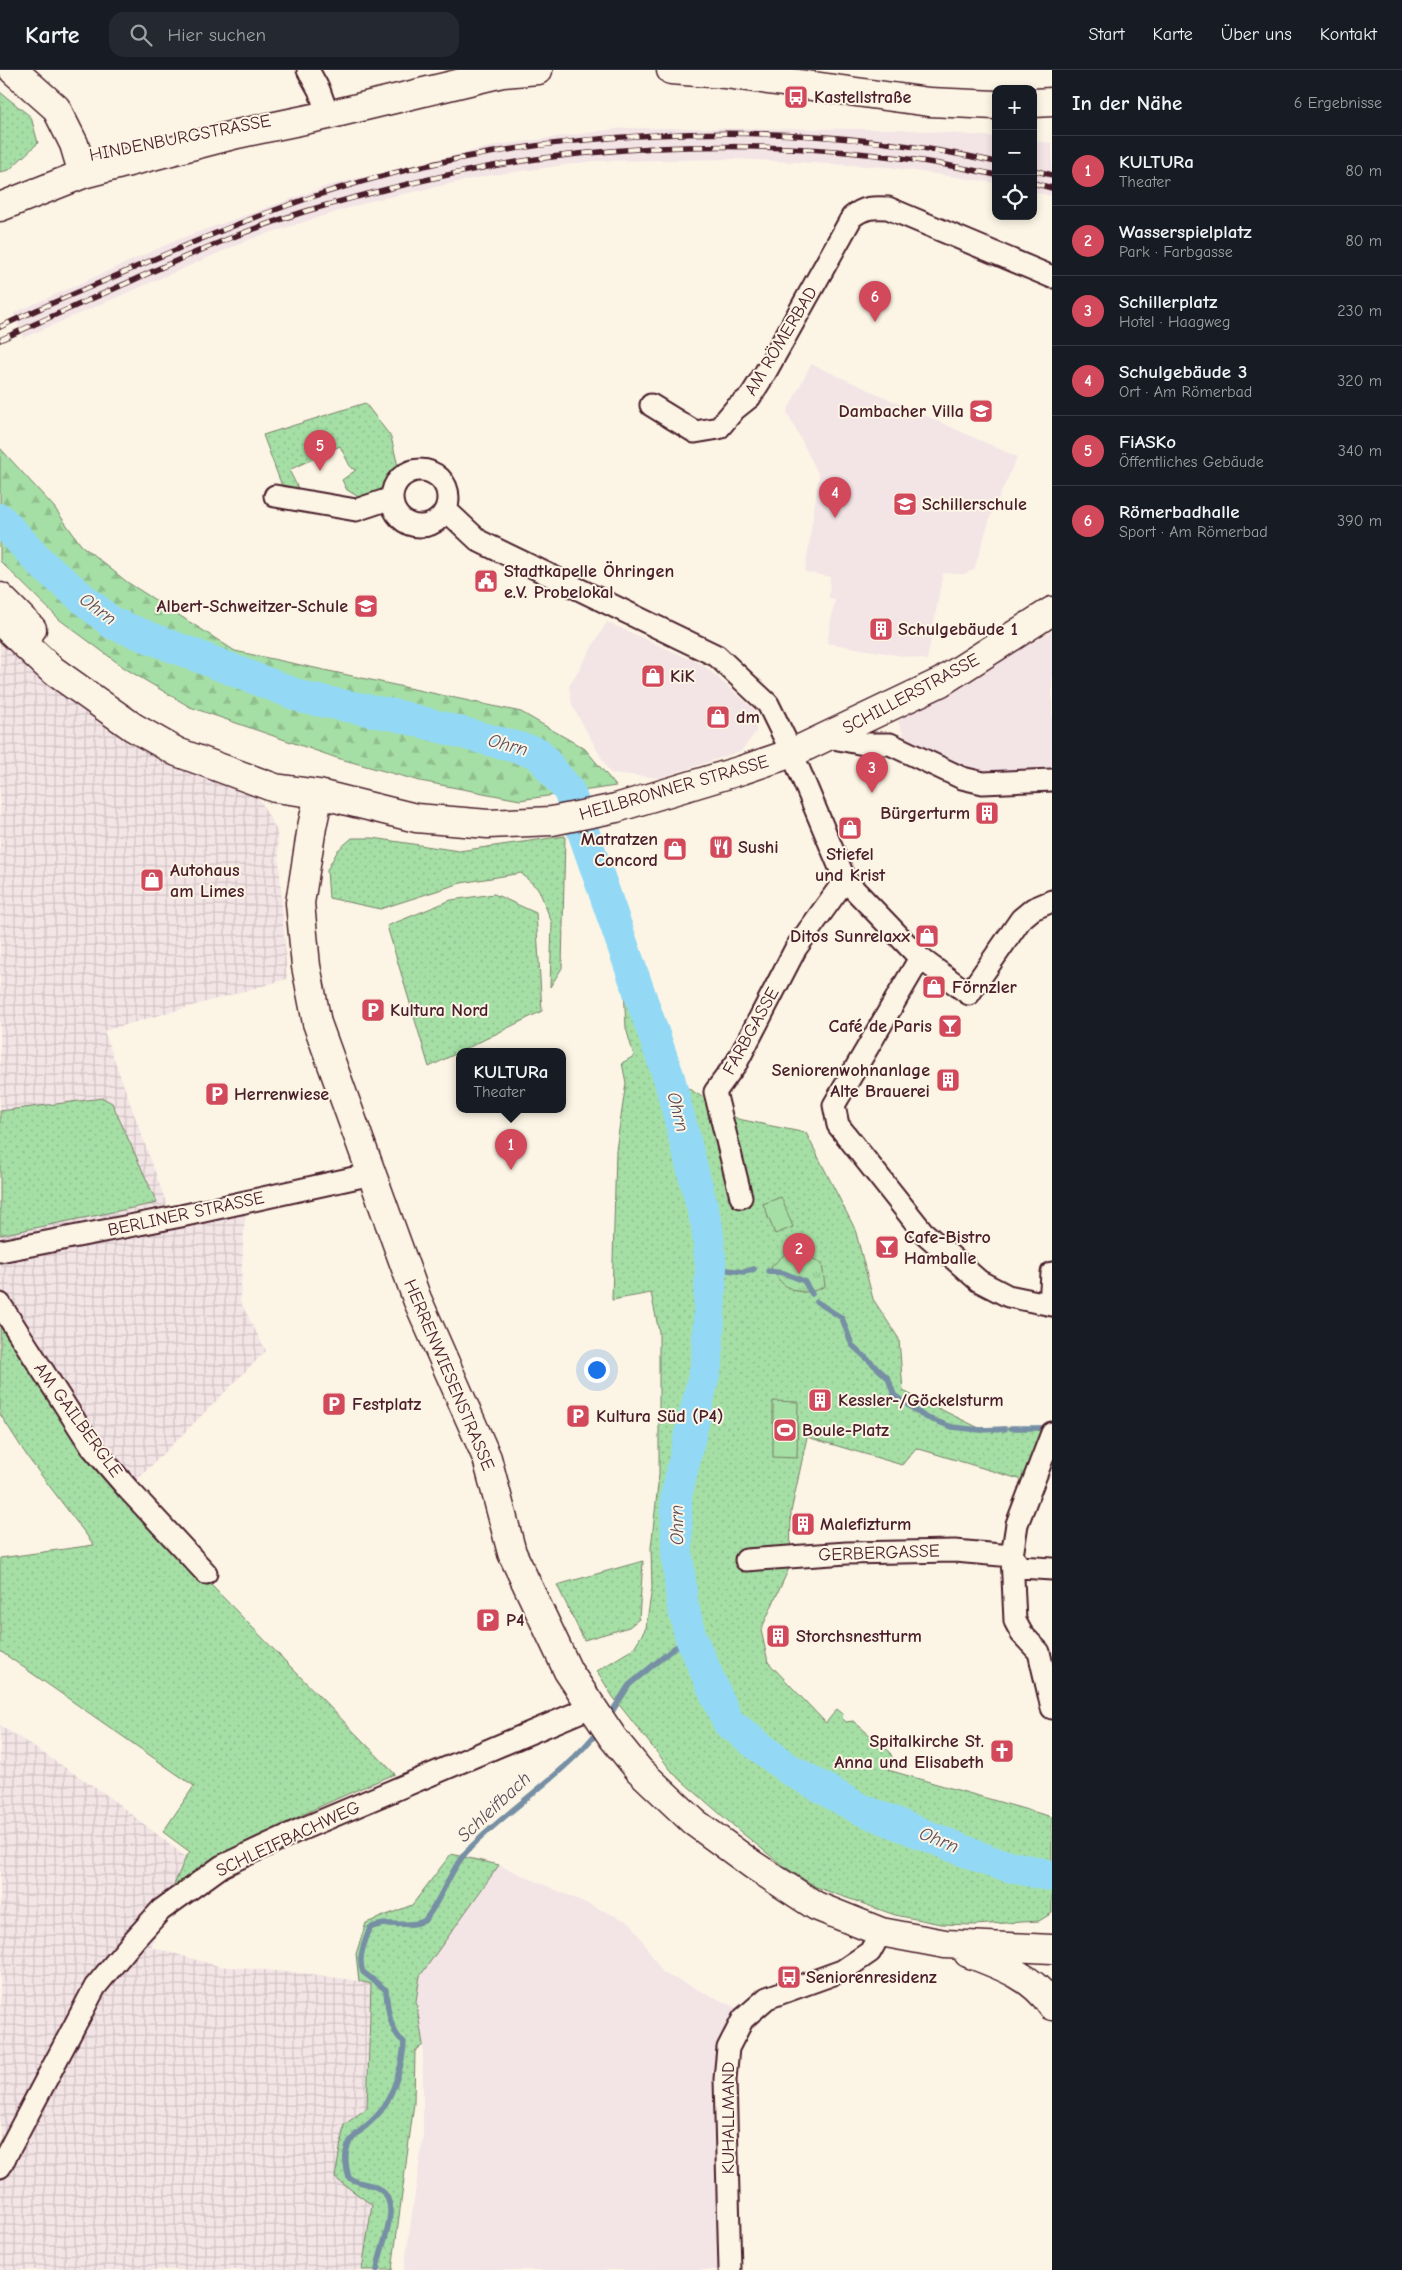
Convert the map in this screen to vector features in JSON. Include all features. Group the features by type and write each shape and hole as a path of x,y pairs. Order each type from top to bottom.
{"street":[{"path":"13,70 56,108 74,144 80,166"},
{"path":"308,70 320,90 321,116"},
{"name":"HINDENBURGSTRASSE","path":"0,187 80,166 321,116 503,73 538,70"},
{"path":"688,70 725,72 928,102 992,106"},
{"path":"1037,103 1052,102"},
{"name":"HINDENBURGSTRASSE","path":"0,207 80,166"},
{"name":"AM RÖMERBAD","path":"651,406 695,432 719,428 735,409 750,397 852,217 861,210 873,207 888,208 1052,277"},
{"path":"426,470 436,474 446,487 448,498 446,510 430,524 412,524 400,517 394,507 392,498 394,488 411,471 426,470"},
{"path":"275,496 356,510 392,498"},
{"path":"446,510 480,541 717,656 768,704 792,753 845,880 920,958 969,994 1022,919 1052,900"},
{"name":"HEILBRONNER STRASSE","path":"0,597 48,644 121,699 183,736 271,768 320,794"},
{"name":"SCHILLERSTRASSE","path":"792,753 947,679 1052,611"},
{"name":"HEILBRONNER STRASSE","path":"0,621 51,669 133,727 177,752 275,788 320,794 416,818 488,824 552,821 616,808 792,753"},
{"path":"828,737 864,744 890,744 962,778 983,783 1052,780"},
{"path":"275,788 295,802 312,827 334,810 358,804"},
{"name":"HERRENWIESENSTRASSE","path":"320,794 312,827 300,903 306,966 317,1023 417,1299 487,1458 516,1562 568,1670 613,1738 639,1770 694,1822 753,1865 816,1906 881,1932 945,1944 1052,1949"},
{"name":"FARBGASSE","path":"741,1197 715,1092 737,1062 796,948 845,880"},
{"path":"920,958 834,1105 838,1125 923,1232 979,1281 1008,1296 1051,1304 1052,1272"},
{"name":"BERLINER STRASSE","path":"0,1251 182,1216 372,1174"},
{"name":"AM GAILBERGLE","path":"0,1304 91,1446 206,1573"},
{"path":"1052,1433 1017,1524 1012,1556 1015,1621 1022,1634 1039,1652 1052,1708"},
{"name":"GERBERGASSE","path":"746,1560 840,1553 945,1551 1012,1556"},
{"path":"1012,1556 1020,1567 1052,1569"},
{"name":"SCHLEIFBACHWEG","path":"0,2167 95,1988 161,1910 222,1866 295,1832 594,1711"},
{"name":"KUHALLMAND","path":"730,2270 725,2078 728,2048 743,2019 767,1998 842,1971 870,1952 881,1932"},
{"path":"945,1944 1011,1969 1045,1994 1052,2006"}],"shaded area":[{"path":"624,128 899,129 992,137 992,182 888,167 737,159 593,161 486,176 371,201 253,238 23,338 14,313 184,237 330,185 498,145"},
{"path":"1037,141 1052,143 1052,196 1037,193"},
{"name":"Schillerschule","path":"811,364 1017,457 991,515 974,570 964,574 943,573 927,660 827,643 835,599 829,598 830,577 805,572 819,475 787,412"},
{"path":"0,621 224,778 260,800 277,831 287,979 104,1031 167,1205 0,1239"},
{"path":"607,622 703,665 755,710 756,732 741,751 660,778 610,773 572,705 569,686"},
{"path":"1052,631 1052,771 963,773 907,743 898,721"},
{"path":"245,1211 240,1301 266,1351 128,1489 40,1361 0,1289 0,1261"},
{"path":"0,1725 104,1793 186,1857 151,1947 218,1966 311,1974 371,1983 367,2108 344,2125 372,2205 362,2270 0,2270"},
{"path":"499,1865 631,1923 663,1973 741,2010 722,2046 722,2270 404,2270 423,2138 423,2045 416,2001 420,1976"}],"green space":[{"path":"0,92 31,117 38,143 9,170 0,172"},
{"path":"365,403 391,437 401,479 394,488 365,501 347,490 342,480 356,470 351,468 340,446 289,470 300,492 275,496 282,486 263,435"},
{"path":"0,448 54,507 81,545 127,582 235,651 521,712 585,749 616,786 520,800 420,781 337,758 190,707 126,669 60,620 0,561"},
{"path":"565,836 562,968 550,987 552,923 539,890 521,873 461,883 380,909 329,898 327,870 338,850 352,838 373,838 459,851"},
{"path":"494,894 536,913 542,1011 467,1048 456,1048 456,1054 429,1067 387,926 451,900"},
{"path":"645,984 681,1084 738,1119 806,1133 855,1229 873,1299 899,1339 903,1391 979,1428 1052,1426 1042,1486 916,1448 902,1465 807,1437 791,1512 790,1566 761,1630 768,1662 826,1723 837,1709 843,1714 842,1718 846,1722 853,1721 890,1752 893,1760 888,1770 1052,1817 1052,1913 1039,1921 973,1925 941,1924 895,1915 816,1887 782,1865 674,1774 613,1697 597,1671 633,1649 646,1628 652,1588 651,1548 659,1475 659,1332 651,1293 612,1300 616,1150 626,1083 622,1063 634,1056 626,1028 624,987"},
{"path":"103,1098 112,1103 157,1203 0,1235 0,1111"},
{"path":"781,1197 793,1227 775,1234 763,1204"},
{"path":"787,1252 803,1252 822,1264 825,1286 809,1292 801,1292 787,1287 781,1282 771,1267"},
{"path":"0,1314 140,1512 395,1774 280,1826 225,1855 172,1889 190,1852 163,1832 194,1786 0,1651 0,1558 94,1545 29,1459 0,1414"},
{"name":"Boule-Platz","path":"773,1401 798,1402 797,1458 773,1457"},
{"path":"643,1561 639,1619 629,1627 584,1640 557,1585"},
{"path":"451,1854 499,1865 420,1976 416,2001 423,2045 415,2051 414,2103 392,2270 362,2270 372,2205 335,2178 344,2125 367,2108 371,1984 359,1981 356,1954 366,1923 412,1905"}],"waterway":[{"name":"Ohrn","path":"0,519 43,565 112,623 305,698 399,716 538,753 569,791 669,1078 707,1226 711,1268 707,1362 676,1497 677,1552 682,1602 691,1638 728,1722 787,1768 858,1808 992,1862 1052,1876"},
{"path":"711,1268 744,1272 754,1269"},
{"path":"768,1271 784,1273 804,1281 812,1294"},
{"path":"817,1302 842,1318 852,1345 888,1378 894,1395 925,1417 952,1427 980,1430 1005,1429"},
{"path":"1011,1428 1050,1428"},
{"name":"Schleifbach","path":"608,1718 629,1685 674,1648 691,1638"},
{"name":"Schleifbach","path":"377,2270 388,2227 390,2204 386,2196 379,2189 349,2178 346,2152 349,2143 376,2117 387,2101 395,2085 400,2068 404,2042 399,2038 392,2026 386,1990 363,1972 361,1967 362,1950 370,1928 383,1924 410,1924 424,1921 456,1866 469,1849 553,1777 585,1747 599,1730"}],"railway":[{"path":"0,327 191,243 315,196 395,173 479,155 566,142 653,135 741,133 828,137 914,147 992,161"},
{"path":"0,340 198,251 271,223 383,190 513,162 578,154 682,147 788,148 894,157 992,174"},
{"path":"1037,171 1052,175"},
{"path":"1037,184 1052,188"}],"place":[{"name":"Kastellstraße","path":"796,97"},
{"name":"Römerbadhalle","path":"875,322"},
{"name":"Dambacher Villa","path":"981,411"},
{"name":"FiASKo","path":"320,471"},
{"name":"Schillerschule","path":"905,504"},
{"name":"Schulgebäude 3","path":"835,518"},
{"name":"Stadtkapelle Öhringen e.V. Probelokal","path":"486,581"},
{"name":"Albert-Schweitzer-Schule","path":"366,606"},
{"name":"Schulgebäude 1","path":"881,629"},
{"name":"KiK","path":"653,676"},
{"name":"dm","path":"718,717"},
{"name":"Schillerplatz","path":"872,793"},
{"name":"Bürgerturm","path":"987,813"},
{"name":"Stiefel und Krist","path":"850,828"},
{"name":"Sushi","path":"721,847"},
{"name":"Matratzen Concord","path":"675,849"},
{"name":"Autohaus am Limes","path":"152,880"},
{"name":"Ditos Sunrelaxx","path":"927,936"},
{"name":"Förnzler","path":"934,987"},
{"name":"Kultura Nord","path":"373,1010"},
{"name":"Café de Paris","path":"950,1026"},
{"name":"Seniorenwohnanlage Alte Brauerei","path":"948,1080"},
{"name":"Herrenwiese","path":"217,1094"},
{"name":"KULTURa","path":"511,1170"},
{"name":"Cafe-Bistro Hamballe","path":"887,1247"},
{"name":"Wasserspielplatz","path":"799,1274"},
{"name":"Kessler-/Göckelsturm","path":"820,1400"},
{"name":"Festplatz","path":"334,1404"},
{"name":"Kultura Süd (P4)","path":"578,1416"},
{"name":"Boule-Platz","path":"785,1430"},
{"name":"Malefizturm","path":"803,1524"},
{"name":"P4","path":"488,1620"},
{"name":"Storchsnestturm","path":"778,1636"},
{"name":"Spitalkirche St. Anna und Elisabeth","path":"1002,1751"},
{"name":"Seniorenresidenz","path":"789,1977"}]}
